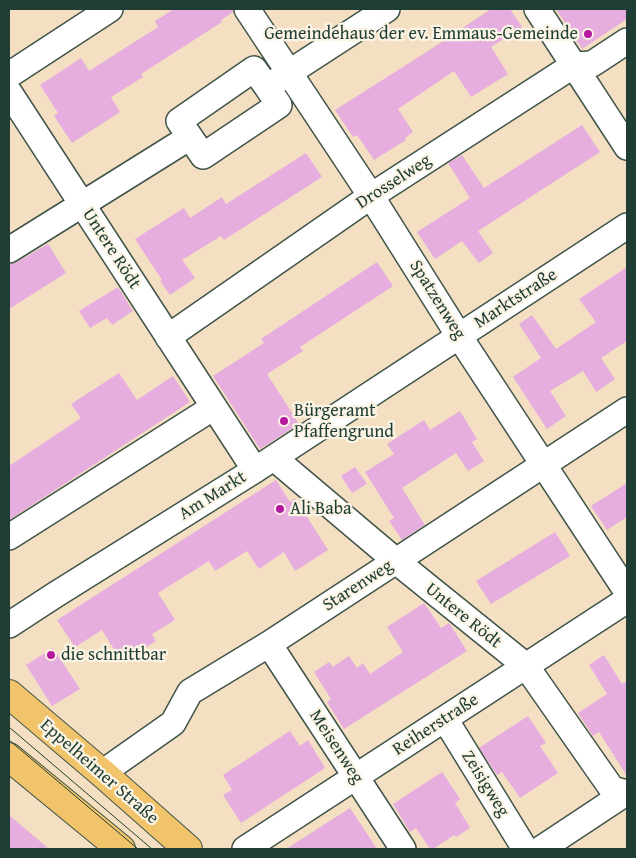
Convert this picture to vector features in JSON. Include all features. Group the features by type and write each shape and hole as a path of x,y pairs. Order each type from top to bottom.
{"main road":[{"name":"Eppelheimer Straße","path":"9,694 188,849"},
{"path":"9,757 121,849"}],"street":[{"path":"9,74 110,9"},
{"name":"Spatzenweg","path":"248,9 627,592"},
{"path":"266,88 387,9"},
{"path":"536,9 627,147"},
{"name":"Drosselweg","path":"168,337 371,196 574,65 592,64 627,41"},
{"path":"254,70 266,88 279,105 203,156 179,121 254,70"},
{"name":"Untere Rödt","path":"9,92 214,407"},
{"path":"9,250 190,137"},
{"name":"Marktstraße","path":"264,464 627,226"},
{"path":"11,536 214,407"},
{"name":"Am Markt","path":"9,625 264,464 214,407"},
{"name":"Starenweg","path":"102,773 174,723 190,692 269,644 627,410"},
{"name":"Untere Rödt","path":"264,464 396,561 526,666 612,789 627,793"},
{"name":"Reiherstraße","path":"246,849 627,600"},
{"name":"Meisenweg","path":"269,644 403,849"},
{"name":"Zeisigweg","path":"445,719 525,849"},
{"path":"541,849 627,793"}],"building":[{"path":"174,9 233,9 233,12 221,20 222,22 141,74 143,77 111,97 120,112 72,143 54,116 58,113 40,85 81,58 89,71 158,27 155,21"},
{"path":"491,9 510,9 522,27 491,47 508,74 471,97 454,71 398,109 413,132 405,138 406,140 374,160 357,135 353,137 335,110"},
{"name":"Gemeindehaus der ev. Emmaus-Gemeinde","path":"556,9 627,9 627,19 582,49"},
{"path":"582,125 600,152 478,231 493,253 479,263 462,241 435,259 417,232 470,198 448,163 462,155 484,188"},
{"path":"306,153 322,177 224,240 221,236 182,260 195,278 170,295 135,239 184,208 190,218 222,197 226,204"},
{"path":"48,244 66,273 9,309 9,264 17,262"},
{"path":"377,262 393,286 300,347 303,351 267,374 299,424 260,449 213,376 264,343 261,339"},
{"path":"627,267 627,341 601,358 615,379 596,392 583,371 550,391 566,416 547,429 513,377 541,358 519,324 532,315 556,349 596,322 579,299"},
{"path":"118,287 133,311 112,325 107,318 90,328 79,311"},
{"path":"119,373 137,400 173,376 190,402 9,520 9,466 81,418 71,404"},
{"path":"460,411 477,439 472,442 484,461 468,471 456,453 402,488 425,525 402,540 389,521 394,518 365,472 394,454 387,444 424,420 430,430"},
{"path":"355,467 367,484 352,493 341,476"},
{"path":"276,480 290,502 295,498 328,550 295,571 284,552 259,569 247,551 215,571 209,561 158,593 175,620 152,634 156,641 122,662 102,630 75,647 57,620"},
{"path":"627,483 627,517 607,530 591,506"},
{"path":"555,532 570,556 491,604 476,581"},
{"path":"424,603 441,628 449,623 467,651 344,729 327,702 331,699 314,672 329,662 333,667 349,656 357,668 363,663 370,674 403,652 387,627"},
{"path":"53,648 80,689 52,706 26,665"},
{"path":"604,655 622,684 627,681 627,776 599,732 593,736 578,713 607,694 589,665"},
{"path":"528,716 546,743 540,746 558,773 520,798 502,772 497,775 479,748"},
{"path":"290,731 300,746 308,740 325,768 241,823 223,795 232,790 223,775"},
{"path":"442,772 460,799 455,803 470,828 430,849 416,828 410,832 393,804"},
{"path":"350,808 377,849 286,849"},
{"path":"9,815 49,849 9,849"}],"tram line":[{"path":"9,727 152,849"},
{"path":"9,740 138,849"}],"place":[{"name":"Gemeindehaus der ev. Emmaus-Gemeinde","path":"588,34"},
{"name":"Bürgeramt Pfaffengrund","path":"284,421"},
{"name":"Ali Baba","path":"280,509"},
{"name":"die schnittbar","path":"51,655"}]}
